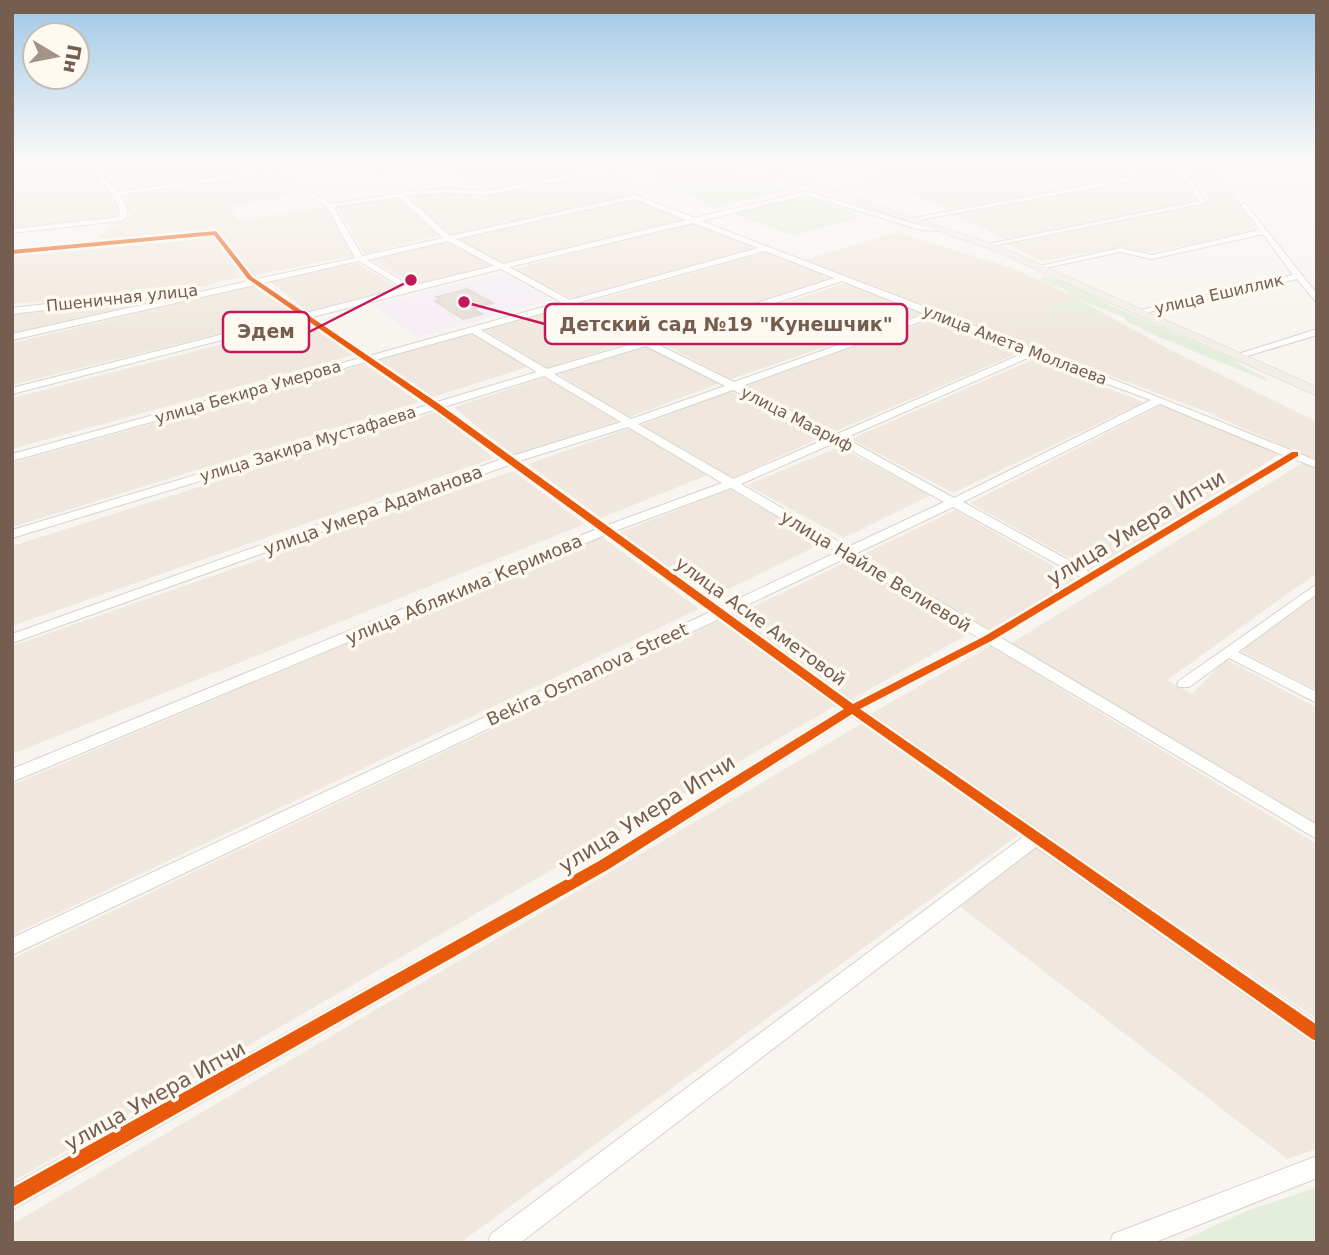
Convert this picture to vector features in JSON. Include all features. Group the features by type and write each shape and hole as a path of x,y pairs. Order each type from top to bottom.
{"main road":[{"path":"917,221 1040,267 1317,392"}],"street":[{"path":"12,231 107,221"},
{"path":"58,247 96,234 118,221"},
{"path":"338,221 359,258 410,289"},
{"name":"улица Маариф","path":"429,221 448,238 501,267 836,438 1090,578"},
{"name":"улица Амета Моллаева","path":"448,238 528,221"},
{"path":"12,391 691,221"},
{"name":"улица Амета Моллаева","path":"694,221 1032,353 1160,400 1317,465"},
{"path":"896,221 921,228 941,229"},
{"path":"987,245 1110,221"},
{"path":"1257,221 1317,300"},
{"path":"1040,267 1120,250 1152,257 1265,232"},
{"path":"12,252 216,233 250,278 257,280"},
{"path":"12,337 448,238"},
{"name":"улица Бекира Умерова","path":"12,458 767,248"},
{"name":"улица Ешиллик","path":"1140,311 1298,276"},
{"name":"улица Закира Мустафаева","path":"12,534 648,342 843,278"},
{"name":"улица Асие Аметовой","path":"257,280 366,359 436,405 852,709 1317,1034"},
{"name":"Пшеничная улица","path":"12,311 232,287"},
{"name":"улица Умера Адаманова","path":"12,639 511,460 630,423 934,314"},
{"name":"улица Найле Велиевой","path":"472,329 729,485 1317,833"},
{"path":"1237,356 1317,332"},
{"name":"улица Аблякима Керимова","path":"12,776 606,530 729,485 1032,353"},
{"name":"Bekira Osmanova Street","path":"12,947 954,502 1160,400"},
{"name":"улица Умера Ипчи","path":"12,1198 604,865 852,709 989,638 1295,454"},
{"path":"1184,684 1317,588"},
{"path":"1228,652 1317,698"},
{"path":"500,1243 1036,837"},
{"path":"1122,1243 1317,1167"}],"shaded area":[{"path":"12,221 87,221 12,229"},
{"path":"122,221 332,221 352,256 255,275 219,231 97,243 101,234"},
{"path":"346,221 421,221 438,236 364,254"},
{"path":"435,221 517,221 452,235"},
{"path":"541,221 681,221 500,265 453,241"},
{"path":"966,221 1099,221 1006,239"},
{"path":"1121,221 1250,221 1257,231 1146,253 1122,247 1042,261 1007,244"},
{"path":"693,222 756,249 573,299 513,269"},
{"path":"897,232 1012,268 1057,288 1171,350 1317,422 1317,461 1207,412 804,260"},
{"path":"213,235 243,277 213,285 102,299 12,304 12,254"},
{"path":"450,241 492,266 415,285 371,260"},
{"path":"766,252 835,279 650,337 585,303"},
{"path":"358,263 399,289 310,313 269,281"},
{"path":"503,273 553,300 417,337 372,305"},
{"path":"846,283 924,313 731,379 661,343"},
{"path":"256,285 298,314 12,385 12,343"},
{"path":"145,297 148,304 12,333 12,313"},
{"path":"569,305 637,340 547,368 482,328"},
{"path":"936,318 1021,352 836,431 743,386"},
{"path":"309,322 353,355 12,449 12,398"},
{"path":"476,333 531,366 433,397 378,360"},
{"path":"650,346 720,383 627,418 558,374"},
{"path":"1032,360 1144,402 953,493 851,439"},
{"path":"365,364 419,402 12,527 12,463"},
{"path":"546,377 618,421 512,456 454,407"},
{"path":"729,391 822,437 730,479 639,426"},
{"path":"1164,404 1283,452 1093,571 970,503"},
{"path":"436,412 494,458 12,626 12,546"},
{"path":"630,428 708,475 601,518 528,464"},
{"path":"839,447 931,495 844,538 747,485"},
{"path":"1304,462 1317,468 1317,573 1167,680 1192,694 1226,659 1317,708 1317,824 1010,644"},
{"path":"513,471 585,524 12,754 12,646"},
{"path":"730,489 823,543 712,597 618,533"},
{"path":"955,510 1078,580 988,631 864,554"},
{"path":"601,536 699,609 12,935 12,785"},
{"path":"850,560 970,633 849,701 734,616"},
{"path":"1317,594 1317,690 1237,649"},
{"path":"720,620 837,705 12,1182 12,959"},
{"path":"990,646 1317,844 1317,1019 870,714"},
{"path":"861,724 1018,835 460,1243 12,1243 12,1224"},
{"path":"1038,845 1317,1044 1317,1149 1287,1159 958,905"}],"green space":[{"path":"753,221 848,221 793,236"},
{"path":"1042,276 1067,282 1110,305 1233,359 1265,377 1267,381 1159,337 1128,322 1124,317 1071,297 1066,290 1040,280"},
{"path":"1064,302 1079,302 1103,316 1094,317 1068,311 1047,314 1044,310"},
{"path":"1317,1187 1317,1241 1176,1243 1249,1210"}],"building":[{"path":"467,289 493,303 473,309 482,314 463,319 435,301 441,299 437,297"}],"cycle path":[{"path":"12,252 216,233 250,278 436,406 852,709 1317,1034"},
{"path":"12,1198 604,865 852,709 989,638 1295,454"}],"place":[{"name":"Эдем","path":"411,280"},
{"name":"Детский сад №19 \"Кунешчик\"","path":"464,302"}]}
